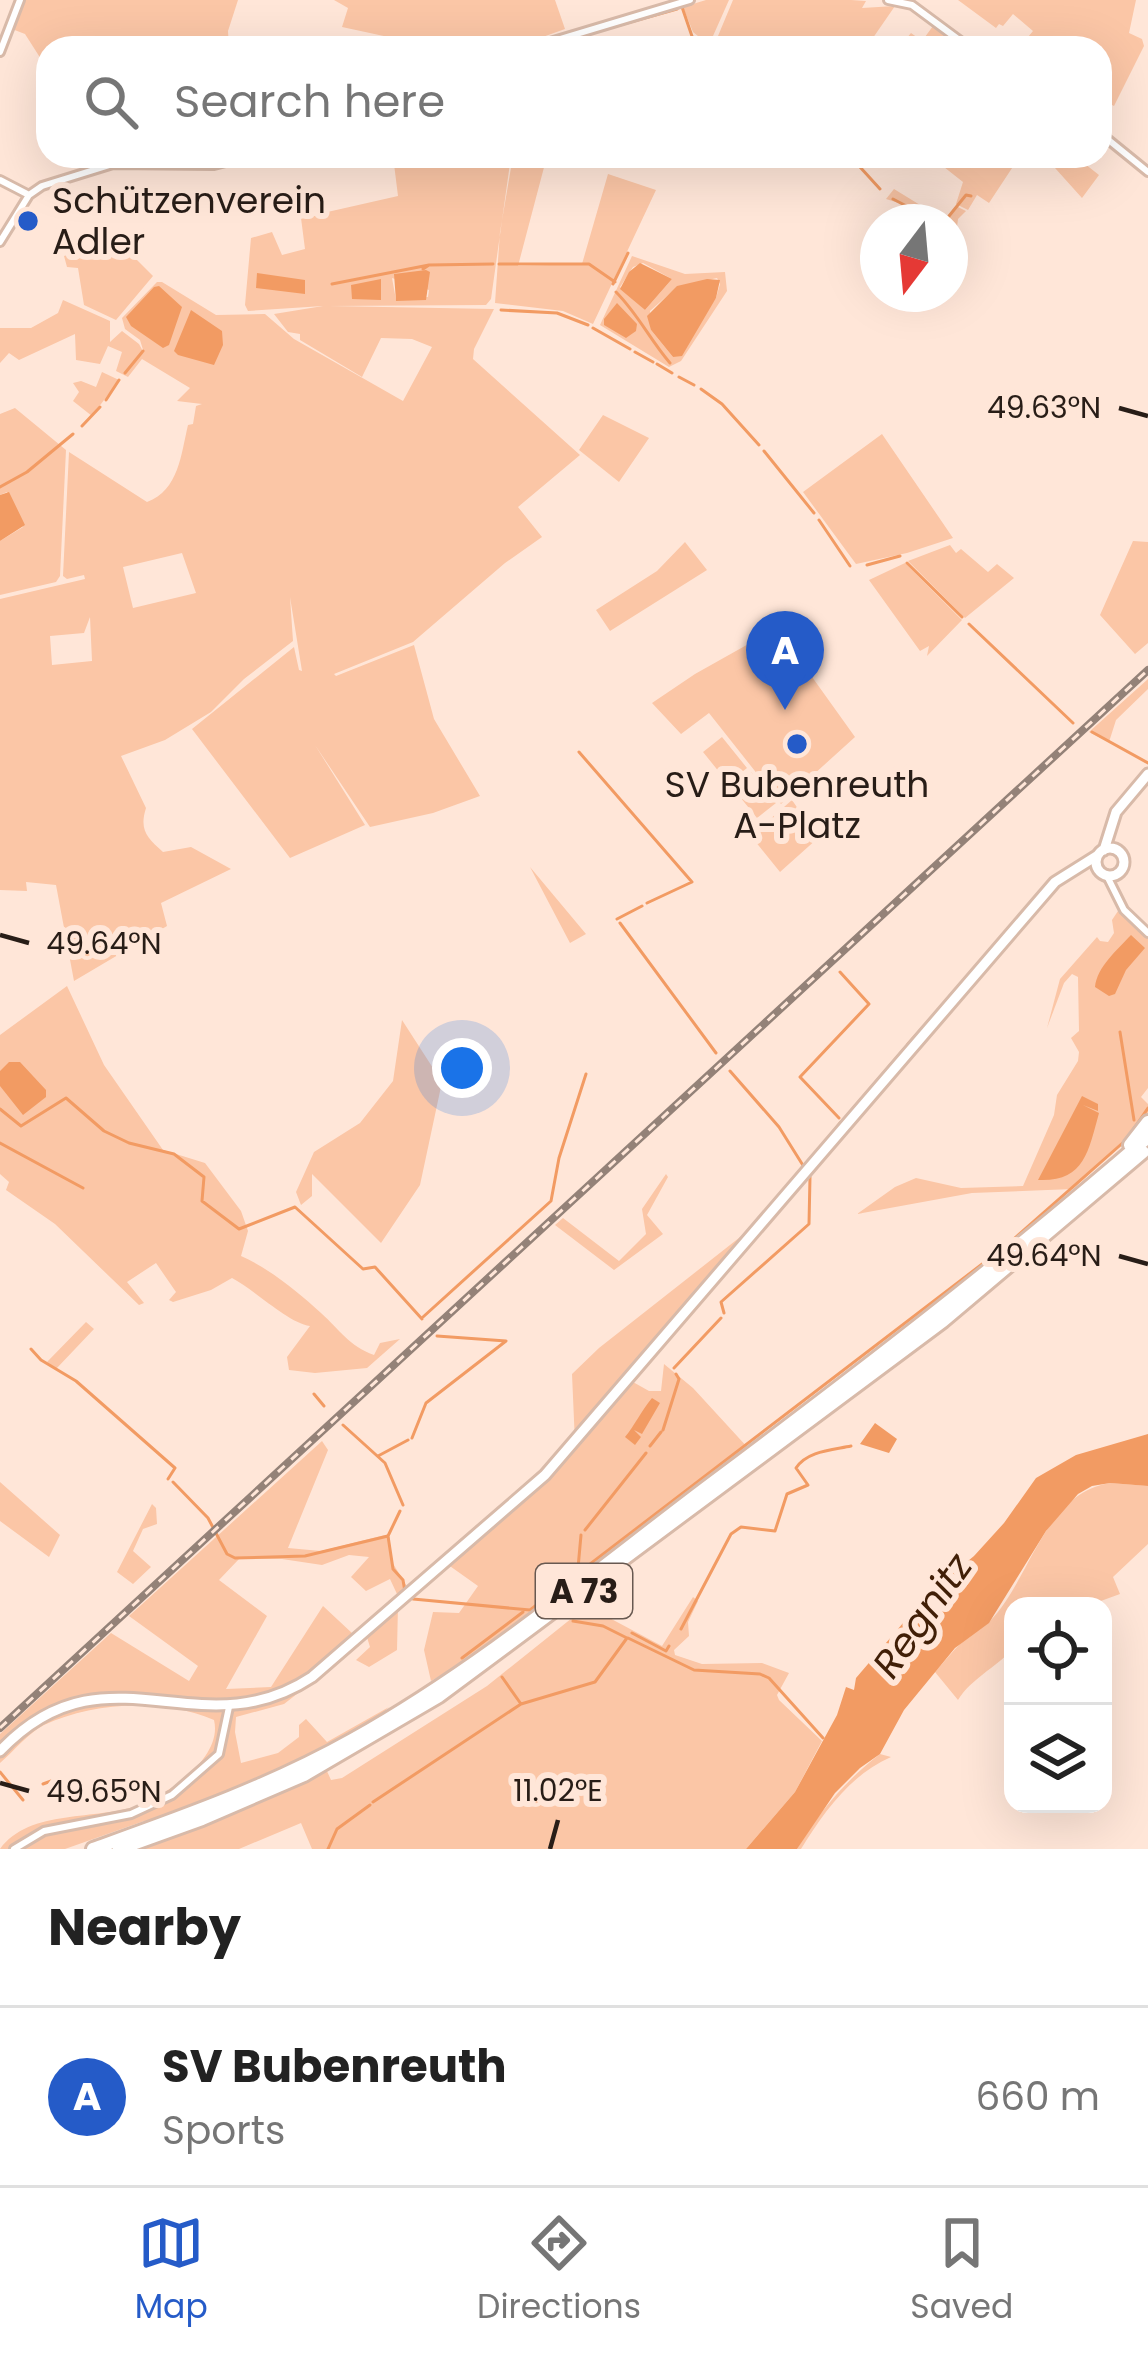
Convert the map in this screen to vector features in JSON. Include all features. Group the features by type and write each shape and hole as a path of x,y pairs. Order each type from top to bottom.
{"highway":[{"path":"1103,1183 1148,1122"},
{"name":"A 73","path":"1103,1183 1148,1137"},
{"name":"A 73","path":"93,1849 118,1845 300,1767 434,1690 894,1348 1148,1148"},
{"path":"1103,1183 1148,1160"}],"main road":[{"path":"1107,872 1106,851 1116,812 1148,774"},
{"path":"0,1751 33,1722 88,1699 127,1696 225,1707 272,1698 312,1677 545,1475 1055,882 1106,851"},
{"path":"1080,867 1107,872 1124,858 1106,851"}],"street":[{"path":"0,52 20,0"},
{"path":"569,36 690,0"},
{"path":"888,0 912,5 954,36"},
{"path":"1112,143 1148,172"},
{"path":"0,242 29,195 42,186 100,168"},
{"path":"0,181 29,195"},
{"path":"1107,872 1124,910 1148,933"},
{"path":"14,1849 44,1831 131,1814 157,1803 214,1761 223,1748 225,1707"}],"shaded area":[{"path":"21,0 238,0 228,36 36,36 36,51 25,34 12,29"},
{"path":"334,0 555,0 565,29 545,36 384,36 342,27 348,8"},
{"path":"729,0 713,36 693,32 683,7"},
{"path":"733,0 851,0 866,1 862,8 895,6 874,36 718,36"},
{"path":"958,0 1136,0 1129,33 1142,39 1144,46 1114,106 1112,36 1029,36 1033,31 1013,14 996,28"},
{"path":"933,26 946,36 926,36"},
{"path":"394,168 509,168 491,299 486,305 329,306 494,309 473,359 580,455 518,507 542,537 413,642 334,674 414,645 434,719 480,796 433,813 370,827 315,745 365,825 290,858 192,729 294,647 302,671 290,597 293,641 211,712 165,740 121,756 146,808 144,828 153,842 163,852 191,847 231,869 161,903 167,926 74,981 56,885 26,882 27,891 0,890 0,599 85,579 84,575 63,576 69,452 147,502 172,480 188,425 193,424 196,406 202,404 177,401 190,388 142,359 128,377 116,371 122,352 108,346 100,364 76,360 75,334 19,360 9,353 0,363 0,328 31,328 58,313 63,300 110,321 110,342 122,331 144,353 140,340 125,329 122,318 162,282 216,315 265,314 294,339 403,401 432,347 412,339 381,338 362,377 300,340 300,334 288,332 274,314 323,306 248,311 251,238 272,232 282,255 305,249 301,218 398,196","holes":["392,278 429,290 428,297 396,300","182,553 196,593 133,608 123,567","90,617 92,661 52,665 50,636 84,633"]},
{"path":"511,168 544,168 518,266 582,264 608,174 656,190 593,324 563,311 495,303"},
{"path":"945,168 1012,168 989,203 977,195 968,210 968,204 956,204 963,182"},
{"path":"1055,168 1090,168 1099,175 1082,198"},
{"path":"894,189 918,204 902,204 886,199"},
{"path":"117,240 153,276 116,320 84,305 78,268 67,267 64,256"},
{"path":"632,256 685,274 725,272 727,291 681,361 669,367 600,325","holes":["643,263 672,279 645,310 620,287 633,267","717,278 716,298 673,357 651,330 650,311 677,287"]},
{"path":"102,372 119,380 92,416 73,401 79,392 73,383 96,387"},
{"path":"15,408 66,450 60,576 56,582 0,595 0,541 23,527 7,492 0,495 0,414"},
{"path":"603,415 649,438 619,482 579,450"},
{"path":"882,434 953,538 856,564 803,492"},
{"path":"1133,541 1148,542 1148,643 1135,654 1100,615"},
{"path":"685,542 707,570 610,631 596,610 657,571"},
{"path":"950,545 988,572 997,564 1014,578 965,618 908,561"},
{"path":"905,563 962,620 927,656 929,646 920,651 869,580"},
{"path":"777,628 855,737 781,804 709,713 681,734 652,703"},
{"path":"1148,679 1148,689 1116,720 1109,742 1089,732"},
{"path":"722,737 747,768 728,783 703,752"},
{"path":"751,772 776,803 757,818 732,787"},
{"path":"792,800 818,838 780,872 751,836"},
{"path":"530,867 586,934 570,943"},
{"path":"1120,908 1148,935 1148,1088 1141,1097 1148,1104 1148,1116 1139,1128 1073,1189 972,1193 857,1214 916,1178 961,1188 1023,1186 1054,1115 1057,1095 1078,1061 1071,1038 1079,1031 1078,977 1072,974 1064,983 1047,1028 1060,979 1097,937 1108,942"},
{"path":"67,986 104,1065 163,1150 205,1163 241,1211 248,1231 241,1256 283,1282 365,1351 374,1355 380,1343 400,1339 367,1368 315,1373 289,1370 287,1357 310,1326 232,1278 173,1302 169,1300 176,1292 156,1263 127,1282 144,1303 139,1305 55,1224 6,1190 9,1182 0,1174 0,1035"},
{"path":"402,1020 442,1082 420,1185 381,1243 312,1174 312,1196 301,1205 296,1192 314,1152 360,1123 393,1081"},
{"path":"666,1174 647,1215 663,1234 614,1270 555,1225 563,1218 619,1261 646,1234 642,1209"},
{"path":"744,1234 750,1247 633,1382 649,1391 661,1391 664,1364 749,1449 431,1681 424,1650 433,1612 459,1613 478,1586 447,1564 575,1443 572,1374"},
{"path":"86,1322 94,1329 56,1369 47,1362"},
{"path":"322,1441 328,1450 288,1548 321,1551 389,1534 392,1562 411,1593 398,1605 397,1650 369,1667 356,1660 370,1647 366,1634 284,1704 236,1717 241,1763 278,1753 299,1737 299,1725 306,1719 327,1742 389,1707 341,1741 213,1798 65,1849 0,1849 13,1836 46,1821 139,1805 179,1783 210,1747 214,1720 173,1708 128,1706 84,1711 44,1725 0,1763 0,1734 111,1633 189,1681 198,1666 129,1616","holes":["349,1555 369,1557 351,1577 366,1591 390,1579 397,1594 353,1634 323,1606 271,1687 226,1689 267,1616 219,1580 239,1559 322,1565"]},
{"path":"0,1482 60,1535 49,1557 0,1521"},
{"path":"1110,1483 1148,1486 1148,1544 1113,1577 1120,1594 1008,1597 1054,1520 1088,1490"},
{"path":"152,1504 157,1524 143,1529 133,1551 151,1567 133,1584 117,1572"},
{"path":"693,1597 698,1601 688,1622 689,1636 674,1650 675,1655 702,1664 762,1663 789,1673 777,1695 779,1700 822,1741 795,1792 746,1849 312,1849 301,1823 239,1849 134,1849 232,1815 326,1769 331,1780 342,1778 487,1686 587,1606 662,1646"},
{"path":"1004,1603 1004,1657 958,1700 935,1672 967,1637 988,1623"},
{"path":"880,1754 891,1757 851,1784 797,1849 834,1797"}],"water":[{"path":"640,263 672,279 645,310 620,289"},
{"path":"430,272 426,300 396,301 394,274"},
{"path":"257,273 305,280 305,294 256,288"},
{"path":"381,279 381,300 352,299 351,285"},
{"path":"720,280 716,298 682,356 673,357 651,330 647,316 677,286"},
{"path":"159,286 182,307 169,345 163,348 131,326 126,317"},
{"path":"617,303 637,324 626,338 604,325"},
{"path":"191,310 222,331 223,345 214,365 174,351"},
{"path":"9,492 25,525 0,541 0,495"},
{"path":"1131,935 1145,948 1109,996 1095,987 1097,980 1108,959"},
{"path":"9,1062 20,1062 46,1090 46,1097 23,1115 0,1086 0,1071"},
{"path":"1082,1096 1098,1104 1098,1111 1083,1105 1099,1113 1082,1162 1065,1176 1038,1180"},
{"path":"652,1398 660,1403 642,1434 634,1430 641,1437 635,1445 625,1437"},
{"path":"875,1423 897,1439 889,1453 860,1444"},
{"name":"Regnitz","path":"1148,1434 1148,1486 1110,1483 1078,1494 1046,1531 989,1623 955,1648 904,1710 880,1754 835,1793 797,1849 746,1849 795,1792 837,1715 846,1687 854,1690 856,1678 927,1595 974,1556 1036,1478 1076,1455"}],"waterway":[{"path":"682,7 692,36"},
{"path":"584,35 677,9"},
{"path":"861,168 880,189"},
{"path":"893,199 933,220 945,221 966,195 971,196"},
{"path":"613,284 628,253"},
{"path":"423,269 493,264"},
{"path":"499,264 589,264 615,282"},
{"path":"332,284 429,265"},
{"path":"616,292 670,363"},
{"path":"501,310 557,313 588,325"},
{"path":"593,328 630,349"},
{"path":"125,373 143,351"},
{"path":"635,352 653,362"},
{"path":"657,364 672,373"},
{"path":"679,377 694,385"},
{"path":"106,400 119,380"},
{"path":"701,389 722,404 759,445"},
{"path":"82,426 100,407"},
{"path":"0,487 27,472 73,434"},
{"path":"764,451 814,513"},
{"path":"819,520 850,566"},
{"path":"867,565 900,556"},
{"path":"907,563 962,617"},
{"path":"969,624 1073,723"},
{"path":"1092,732 1148,763"},
{"path":"579,752 692,882 647,903"},
{"path":"617,919 642,906"},
{"path":"620,923 716,1053"},
{"path":"839,1118 800,1077 869,1004 840,972"},
{"path":"908,1044 952,995"},
{"path":"1120,1032 1134,1120"},
{"path":"845,1118 905,1048"},
{"path":"730,1071 779,1127 804,1167"},
{"path":"423,1317 551,1201 559,1158 586,1074"},
{"path":"0,1109 21,1126 66,1098 104,1131 174,1154 204,1177 202,1201 239,1229 295,1207 363,1269 375,1267 422,1319"},
{"path":"413,1599 530,1610 1007,1245 1126,1140 1148,1108"},
{"path":"812,1158 841,1122"},
{"path":"0,1143 83,1188"},
{"path":"724,1313 721,1302 809,1224 810,1177"},
{"path":"674,1368 721,1318"},
{"path":"412,1438 426,1403 506,1341 437,1336"},
{"path":"31,1349 76,1381 175,1468 168,1479"},
{"path":"663,1430 679,1379 676,1374"},
{"path":"314,1394 324,1406"},
{"path":"343,1425 385,1463 403,1505"},
{"path":"650,1446 661,1432"},
{"path":"378,1456 408,1440"},
{"path":"681,1629 731,1534 741,1527 775,1531 787,1494 808,1485 796,1468 801,1462 820,1452 851,1446"},
{"path":"585,1530 646,1453"},
{"path":"173,1482 208,1518 227,1554 235,1558 305,1556 388,1536 393,1569 403,1580 405,1592"},
{"path":"388,1536 400,1511"},
{"path":"578,1568 581,1535"},
{"path":"462,1658 523,1612"},
{"path":"373,1802 521,1704 595,1682 627,1638 603,1626 573,1621"},
{"path":"632,1633 666,1651 669,1646"},
{"path":"628,1638 694,1670 769,1678 823,1738"},
{"path":"502,1677 521,1704"},
{"path":"0,1772 23,1800"},
{"path":"43,1784 59,1778"},
{"path":"328,1849 337,1829 370,1805"}],"railway":[{"path":"0,1728 1148,670"}],"place":[{"name":"Schützenverein Adler","path":"28,221"},
{"name":"SV Bubenreuth","path":"785,710"},
{"name":"SV Bubenreuth A-Platz","path":"797,744"}]}
